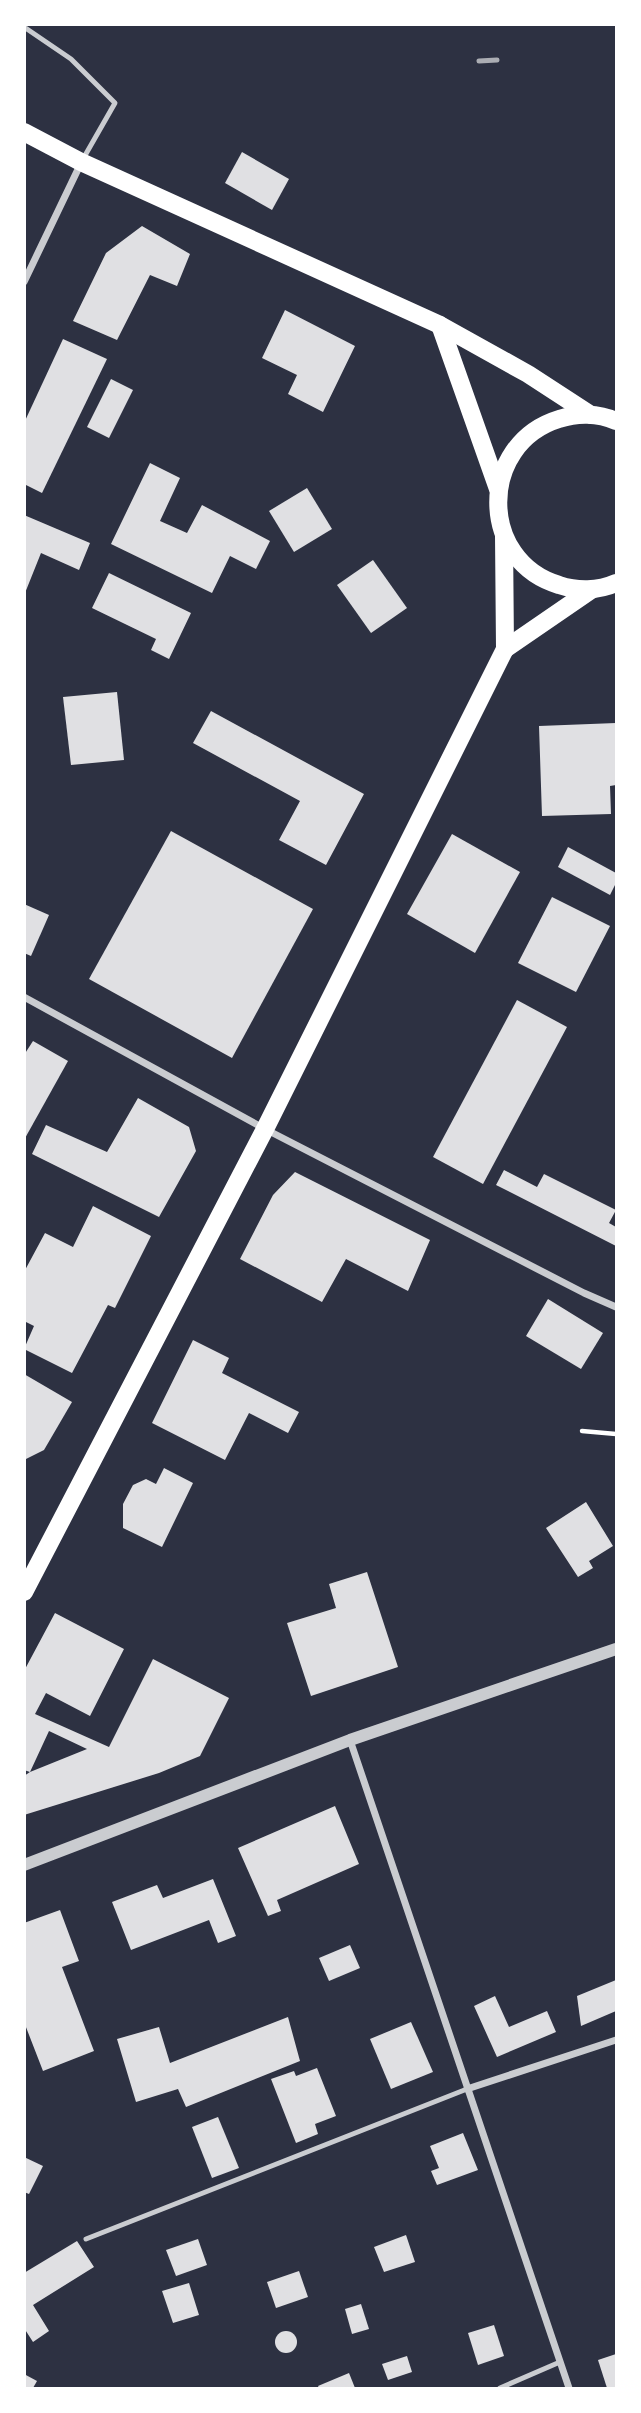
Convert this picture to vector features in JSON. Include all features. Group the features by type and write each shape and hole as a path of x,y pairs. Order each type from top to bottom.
{"main road":[{"path":"24,132 81,162 440,325 528,374 591,415"},
{"path":"440,325 498,489"},
{"path":"24,1592 265,1129 505,649 504,536 498,513 498,489 504,468 514,449 548,422 569,416 591,415 617,421"},
{"path":"504,536 522,562 548,582 591,590 615,585"},
{"path":"505,649 591,590"}],"street":[{"path":"24,282 81,162"},
{"path":"24,997 265,1129 584,1293 617,1307"},
{"path":"24,1865 350,1740 617,1649"},
{"path":"350,1740 569,2389"},
{"path":"467,2089 617,2040"}],"lane":[{"path":"24,27 71,59 115,103 81,162"},
{"path":"86,2239 467,2089"},
{"path":"500,2389 560,2362"}],"path":[{"path":"582,1431 617,1434"}],"building":[{"path":"242,152 289,179 272,210 225,183"},
{"path":"142,226 190,254 177,286 150,275 117,340 73,321 106,253"},
{"path":"285,310 355,346 323,412 288,394 297,375 262,358"},
{"path":"63,339 107,359 42,493 24,484 24,423"},
{"path":"111,379 133,390 109,438 87,427"},
{"path":"150,463 180,478 160,521 187,533 202,505 270,541 256,569 230,556 212,593 111,544"},
{"path":"307,488 332,529 294,552 269,511"},
{"path":"24,515 90,543 79,570 41,553 25,593"},
{"path":"373,560 407,608 371,633 337,585"},
{"path":"109,573 191,613 169,659 151,650 156,639 92,608"},
{"path":"117,692 124,760 71,765 63,697"},
{"path":"211,711 364,794 326,865 279,840 300,801 193,743"},
{"path":"616,723 616,785 610,786 611,814 542,816 539,726"},
{"path":"171,831 313,909 232,1058 89,979"},
{"path":"452,834 520,872 475,953 407,914"},
{"path":"568,847 616,873 616,883 610,895 558,867"},
{"path":"552,897 610,926 576,992 518,963"},
{"path":"24,904 49,915 31,956 24,953"},
{"path":"517,1000 567,1027 483,1184 433,1157"},
{"path":"33,1041 68,1061 24,1140 24,1055"},
{"path":"138,1098 189,1127 196,1151 159,1217 32,1154 46,1125 107,1152"},
{"path":"504,1170 537,1187 544,1174 616,1210 609,1223 616,1227 616,1246 496,1185"},
{"path":"295,1172 430,1240 408,1291 346,1259 322,1302 240,1259 273,1195"},
{"path":"93,1206 151,1236 115,1308 108,1305 72,1373 24,1349 34,1326 24,1321 24,1272 45,1233 73,1247"},
{"path":"548,1299 603,1333 581,1369 526,1336"},
{"path":"193,1340 229,1358 222,1373 299,1412 288,1433 249,1413 225,1460 152,1423"},
{"path":"24,1374 72,1402 44,1450 24,1460"},
{"path":"164,1468 193,1483 162,1547 123,1528 123,1504 133,1485 146,1479 156,1484"},
{"path":"586,1502 613,1546 589,1561 593,1568 578,1577 546,1528"},
{"path":"367,1572 398,1667 311,1696 287,1623 336,1608 329,1584"},
{"path":"55,1613 124,1649 90,1716 46,1693 35,1714 109,1747 153,1659 229,1698 200,1756 159,1773 24,1815 24,1776 30,1772 24,1770 24,1671","holes":["49,1731 87,1749 30,1772"]},
{"path":"335,1806 359,1864 277,1900 281,1911 268,1916 238,1848"},
{"path":"213,1879 236,1936 218,1943 209,1920 131,1950 112,1902 157,1885 163,1898"},
{"path":"60,1910 79,1961 62,1967 94,2051 43,2071 24,2022 24,1923"},
{"path":"350,1945 360,1968 329,1981 319,1958"},
{"path":"616,1980 616,2011 581,2026 577,1996"},
{"path":"495,1996 509,2027 547,2011 556,2032 497,2057 474,2006"},
{"path":"288,2017 300,2061 186,2107 178,2089 136,2102 117,2039 159,2027 170,2063"},
{"path":"411,2022 433,2072 391,2089 370,2039"},
{"path":"317,2068 336,2116 315,2124 318,2134 296,2143 271,2079 294,2071 296,2076"},
{"path":"218,2117 239,2168 212,2178 192,2127"},
{"path":"463,2133 478,2170 437,2185 431,2171 439,2168 430,2146"},
{"path":"24,2157 43,2166 29,2194 24,2192"},
{"path":"406,2235 415,2262 384,2272 374,2247"},
{"path":"198,2239 207,2265 176,2276 166,2250"},
{"path":"77,2241 94,2267 33,2305 49,2331 33,2342 24,2328 24,2273"},
{"path":"299,2271 308,2297 276,2308 267,2282"},
{"path":"189,2283 199,2315 173,2323 162,2291"},
{"path":"361,2304 369,2329 352,2334 345,2309"},
{"path":"494,2325 504,2356 478,2365 468,2333"},
{"path":"286,2331 294,2334 297,2342 294,2350 286,2353 278,2350 275,2342 278,2334"},
{"path":"616,2354 616,2388 607,2388 598,2360"},
{"path":"407,2356 412,2372 388,2380 382,2364"},
{"path":"349,2373 355,2388 318,2386"},
{"path":"24,2374 37,2381 33,2388 24,2388"}],"railway":[{"path":"479,61 497,60"}]}
